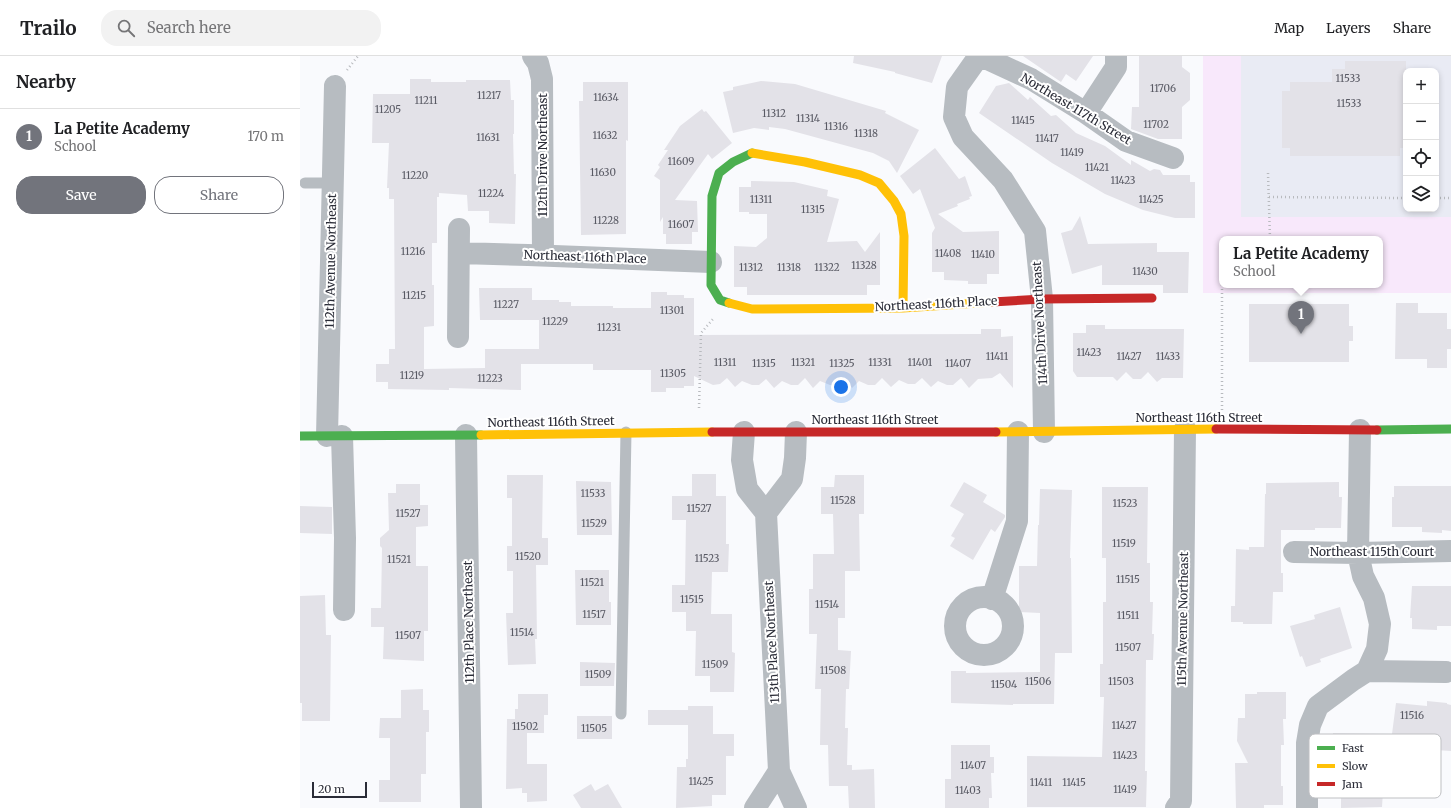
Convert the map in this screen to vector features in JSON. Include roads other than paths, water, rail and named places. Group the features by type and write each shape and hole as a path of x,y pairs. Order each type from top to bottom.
{"street":[{"name":"112th Drive Northeast","path":"533,56 538,63 542,79 544,255"},
{"name":"Northeast 117th Street","path":"980,56 1031,79 1086,113 1126,141 1173,158"},
{"name":"114th Drive Northeast","path":"980,56 957,87 954,117 963,137 1003,180 1035,231 1042,299 1044,432"},
{"path":"1086,113 1116,67 1116,56"},
{"name":"112th Avenue Northeast","path":"335,86 333,183 335,436 344,538 344,610"},
{"path":"711,262 712,196 719,173 734,162 752,153 805,162 860,175 879,183 894,201 901,214 904,236 903,308"},
{"path":"458,337 460,253 459,229"},
{"name":"Northeast 116th Place","path":"460,253 711,262 711,285 720,300 752,309 903,308 1042,299 1152,298"},
{"name":"Northeast 116th Street","path":"300,436 466,436 626,432 1044,432 1185,429 1451,429"},
{"name":"115th Avenue Northeast","path":"1176,808 1181,800 1185,429"},
{"path":"1307,808 1307,743 1310,725 1318,706 1367,671 1377,649 1380,624 1374,598 1363,576 1358,553 1360,430"},
{"path":"744,432 742,460 747,489 766,514 792,479 795,458 796,432"},
{"path":"992,599 1017,521 1018,432"},
{"name":"112th Place Northeast","path":"466,436 471,808"},
{"name":"113th Place Northeast","path":"766,514 779,771 796,808"},
{"name":"Northeast 115th Court","path":"1294,552 1358,553 1451,551"},
{"path":"1367,671 1446,672"},
{"path":"755,808 779,771"}],"lane":[{"path":"305,183 333,183"},
{"path":"621,714 626,432"}],"place":[{"name":"La Petite Academy","path":"1301,334"}]}
